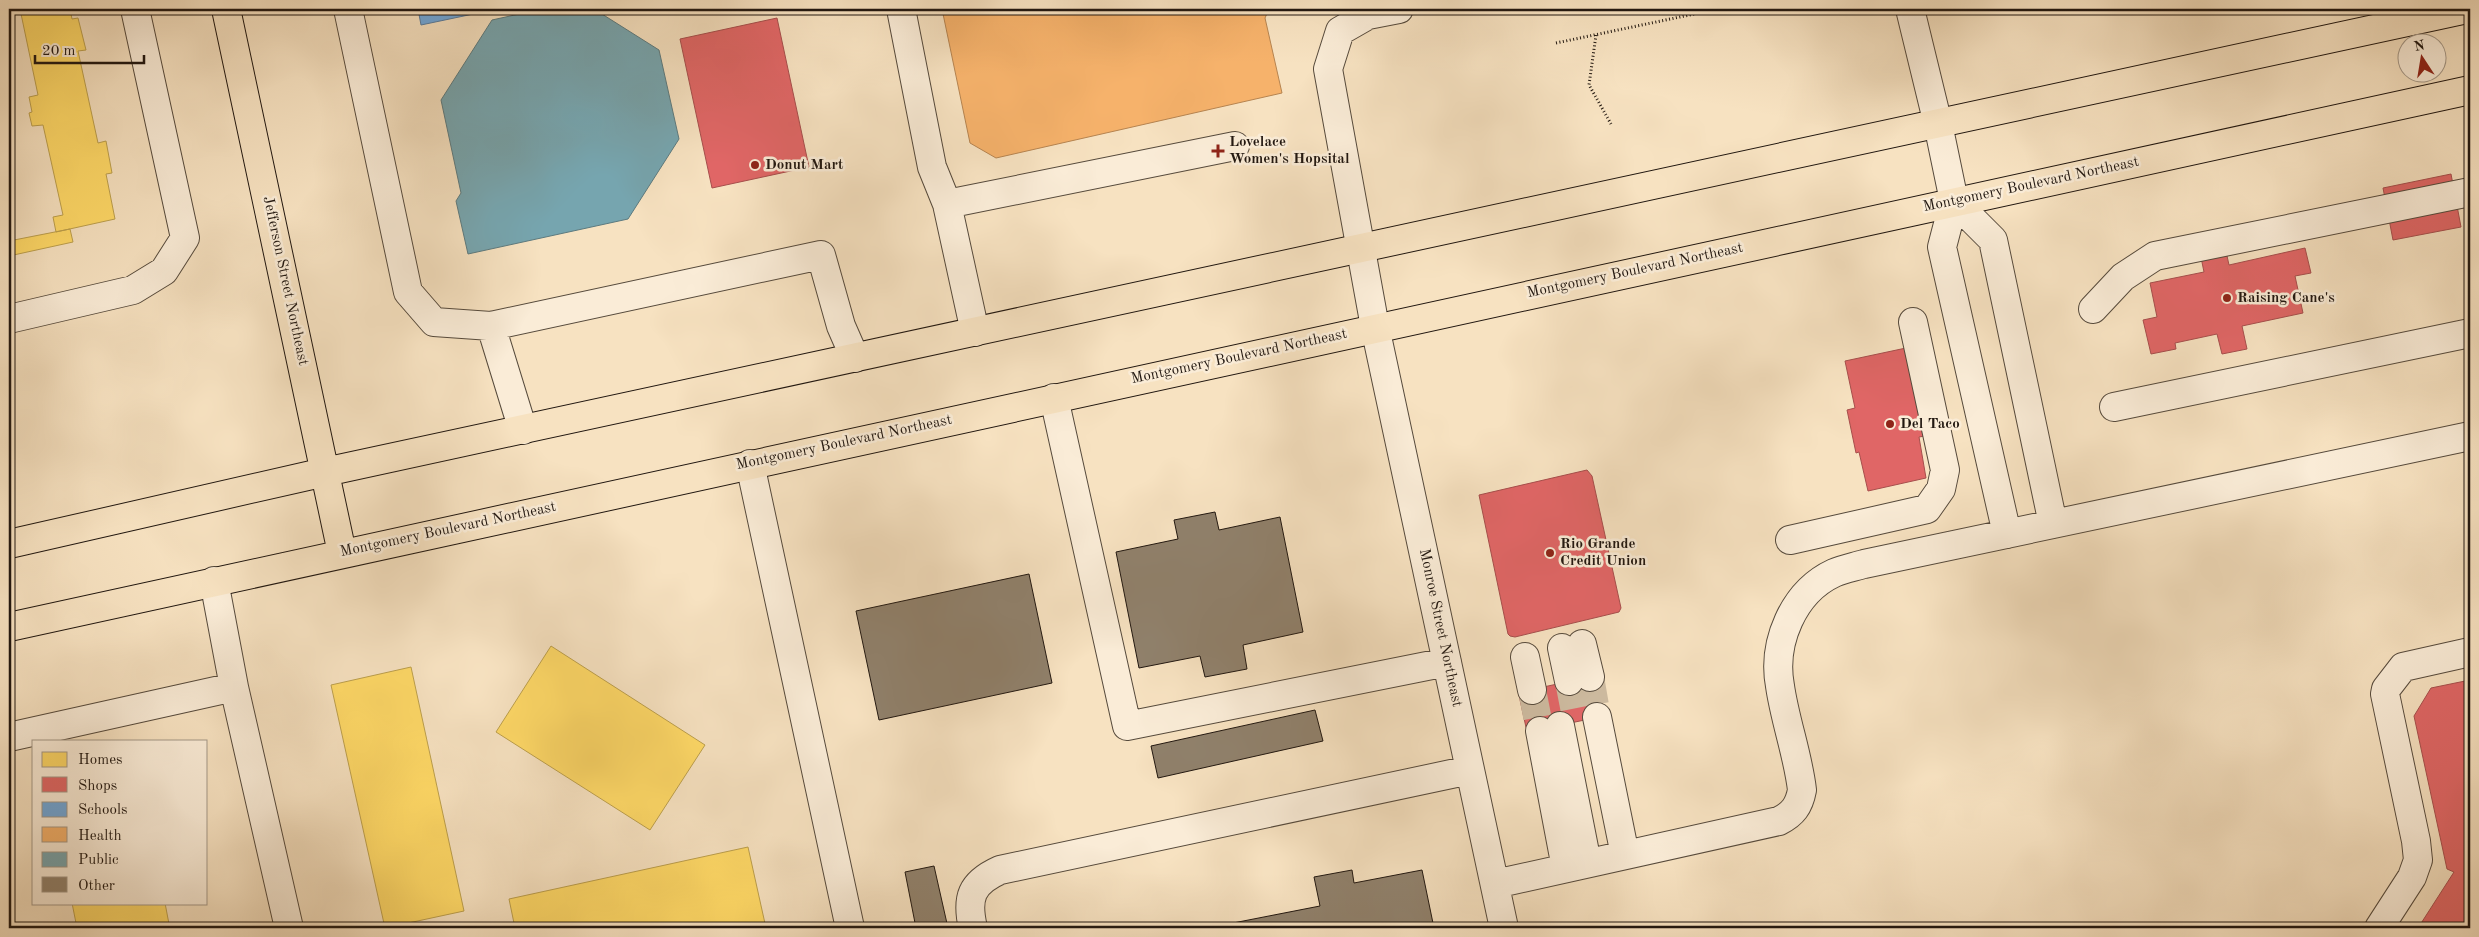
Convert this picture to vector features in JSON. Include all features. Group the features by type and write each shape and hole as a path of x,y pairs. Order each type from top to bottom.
{"main road":[{"name":"Jefferson Street Northeast","path":"226,9 342,553"},
{"path":"9,544 326,472 2468,9"},
{"name":"Montgomery Boulevard Northeast","path":"9,627 1375,327 2470,90"}],"street":[{"path":"9,319 133,290 164,272 185,238 135,9"},
{"path":"348,9 408,292 434,322 491,326 821,255 841,326 855,358"},
{"path":"900,9 932,167 947,204 975,332"},
{"name":"Monroe Street Northeast","path":"1399,9 1368,15 1340,31 1328,69 1375,327 1504,928"},
{"path":"1910,9 1938,124 1954,201 1942,247 2007,534"},
{"path":"947,204 1236,146"},
{"path":"2093,309 2123,277 2155,256 2470,192"},
{"path":"1954,201 1993,240 2053,524"},
{"path":"1790,540 1927,509 1941,489 1945,470 1913,322"},
{"path":"491,326 523,430"},
{"path":"2114,407 2470,333"},
{"path":"1054,398 1127,726 1447,662"},
{"path":"1494,884 1778,821 1795,809 1800,800 1802,790 1779,684 1779,649 1788,619 1808,593 1833,574 1864,564 2470,436"},
{"path":"750,464 850,928"},
{"path":"214,581 234,687 289,928"},
{"path":"1553,651 1561,683 1553,651"},
{"path":"2379,928 2412,877 2418,860 2416,841 2386,689 2403,667 2470,652"},
{"path":"9,737 234,687"},
{"path":"1596,861 1568,724 1596,861"},
{"path":"972,928 968,907 974,890 984,878 1000,870 1470,770"}],"path":[{"path":"1556,43 1718,9"},
{"path":"1596,35 1589,84 1611,124"}],"building: Homes":[{"path":"20,9 70,9 72,19 78,18 86,50 78,51 98,143 106,141 112,173 106,174 115,219 56,232 53,217 63,215 43,125 32,126 29,113 32,112 29,97 38,95"},
{"path":"70,229 73,242 9,256 9,241"},
{"path":"551,646 705,745 650,830 496,732"},
{"path":"411,667 464,911 385,928 331,685"},
{"path":"748,847 766,928 515,928 509,899"},
{"path":"72,904 165,904 169,924 146,928 77,928"}],"building: Shops":[{"path":"777,18 809,167 712,188 680,39"},
{"path":"2451,174 2461,227 2393,240 2383,188"},
{"name":"Raising Cane's","path":"2222,233 2229,265 2305,248 2311,273 2295,276 2303,313 2242,326 2247,349 2222,354 2217,334 2175,343 2176,349 2151,354 2143,320 2157,317 2150,283 2204,272 2197,238"},
{"name":"Del Taco","path":"1906,348 1925,436 1919,437 1926,478 1868,491 1859,452 1856,453 1847,410 1855,408 1845,361"},
{"name":"Rio Grande Credit Union","path":"1587,470 1592,476 1621,608 1619,612 1515,637 1510,636 1508,634 1479,495"},
{"path":"1597,677 1604,716 1527,732 1519,695 1520,692"},
{"path":"2470,680 2470,928 2418,928 2454,872 2447,869 2414,716 2431,688"}],"building: Schools":[{"path":"418,9 497,9 421,25"}],"building: Health":[{"path":"942,9 1269,9 1265,18 1282,93 996,158 970,143"}],"building: Public":[{"path":"542,9 594,9 659,50 679,139 628,219 468,254 456,201 461,193 441,100 492,20"}],"building: Other":[{"path":"1215,512 1219,530 1280,517 1303,632 1243,645 1247,669 1205,677 1200,656 1139,668 1116,552 1178,539 1174,520"},
{"path":"1029,574 1052,683 879,720 856,611"},
{"path":"1315,710 1323,741 1158,778 1151,746"},
{"path":"934,866 948,928 916,928 905,872"},
{"path":"1352,870 1354,883 1422,870 1434,928 1229,928 1228,924 1320,906 1314,877"}],"tunnel":[{"path":"1590,677 1597,717"},
{"path":"1569,681 1577,722"},
{"path":"1532,690 1540,731"}],"place":[{"name":"Lovelace Women's Hopsital","path":"1218,151"},
{"name":"Donut Mart","path":"755,165"},
{"name":"Raising Cane's","path":"2227,298"},
{"name":"Del Taco","path":"1890,424"},
{"name":"Rio Grande Credit Union","path":"1550,553"}]}
